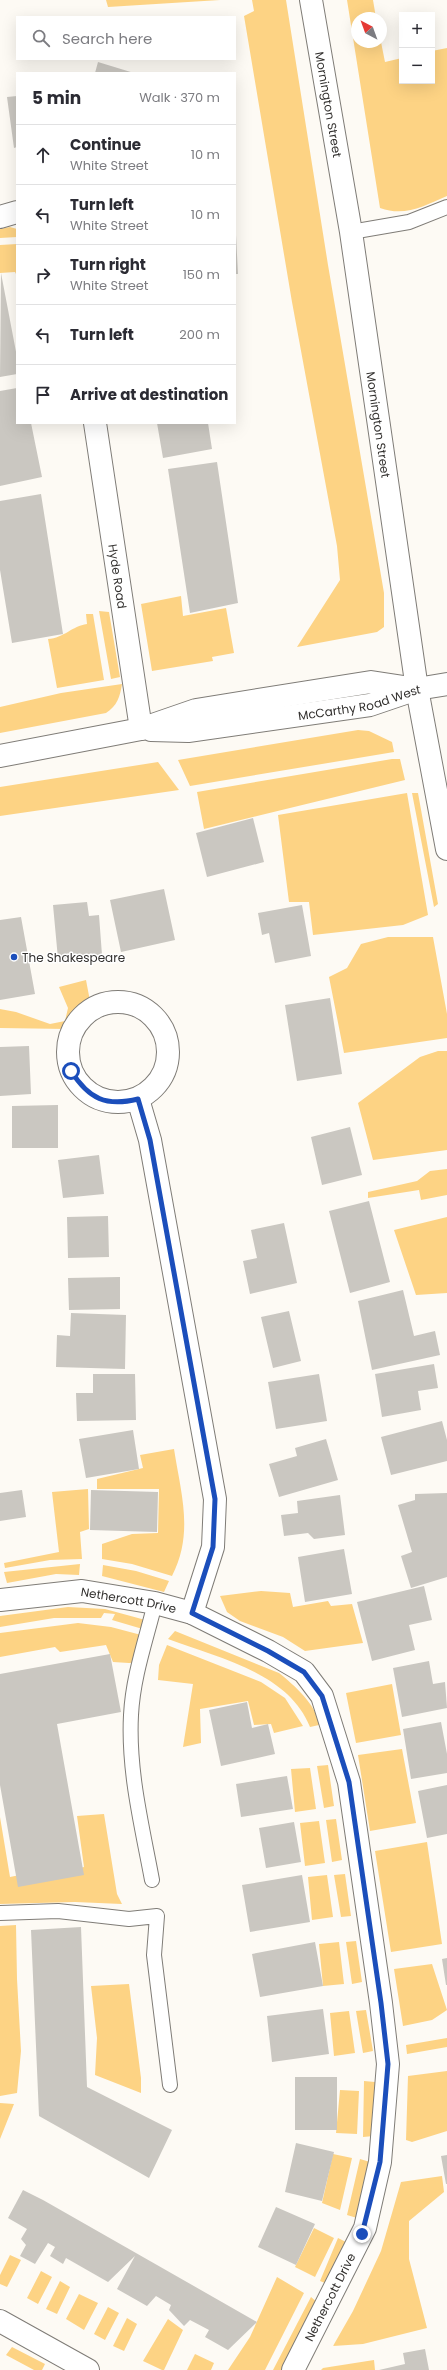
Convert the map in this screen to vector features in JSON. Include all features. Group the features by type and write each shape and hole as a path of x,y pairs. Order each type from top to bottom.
{"street":[{"name":"Mornington Street","path":"311,0 350,232 417,689 447,849"},
{"name":"Hyde Road","path":"95,424 141,729"},
{"name":"McCarthy Road West","path":"0,756 141,729 188,732 370,705 417,689 447,684"},
{"path":"122,1002 145,1009 160,1023 168,1039 169,1057 164,1074 155,1088 138,1099 123,1103 105,1102 95,1097 81,1086 71,1071 68,1059 70,1036 80,1020 97,1006 122,1002"},
{"path":"138,1099 150,1140 215,1499 213,1547 192,1613"},
{"name":"Nethercott Drive","path":"0,1600 82,1591 155,1603 192,1613 268,1651 304,1672 322,1696 349,1782 381,2003 388,2064 382,2146 365,2228 293,2370"},
{"path":"0,2322 88,2370"}],"lane":[{"path":"350,232 409,222 447,207"},
{"path":"152,1880 134,1784 131,1715 137,1666 155,1603"},
{"path":"0,1914 58,1911 129,1919 157,1916 154,1956 170,2085"}],"shaded area":[{"path":"106,0 220,0 108,7"},
{"path":"252,0 286,0 328,265 384,593 384,627 377,632 297,647 340,580 337,546 292,302 244,16 254,11"},
{"path":"347,0 373,0 375,12 351,12 351,25"},
{"path":"355,48 382,48 385,62 399,59 399,84 435,84 435,50 447,48 447,196 422,207 406,211 380,208"},
{"path":"10,227 16,229 16,237 0,238 0,229"},
{"path":"16,244 16,274 15,272 0,273 0,245"},
{"path":"181,596 183,616 226,608 234,653 212,657 213,661 152,671 141,604"},
{"path":"99,611 109,612 120,677 111,679"},
{"path":"86,614 93,614 104,680 57,688 48,639 59,637 77,627 87,624"},
{"path":"122,684 117,701 106,713 0,733 0,707 61,693"},
{"path":"358,730 369,731 392,742 394,752 190,786 178,760"},
{"path":"392,759 400,759 405,780 204,829 197,792"},
{"path":"158,762 179,790 0,816 0,787"},
{"path":"407,793 428,915 403,925 313,935 309,902 289,902 278,815"},
{"path":"412,793 418,793 438,904 434,907"},
{"path":"388,937 433,937 447,1014 447,1038 344,1053 329,977 347,968 361,944"},
{"path":"86,980 90,1001 77,1013 67,1029 0,1028 0,1009 16,1012 50,1024 65,1021 68,1008 59,987"},
{"path":"438,1051 447,1051 447,1150 373,1160 358,1103 420,1057"},
{"path":"447,1169 447,1195 421,1200 419,1190 368,1198 368,1192 417,1181 430,1171"},
{"path":"447,1217 447,1293 416,1295 394,1230"},
{"path":"174,1449 184,1513 184,1529 183,1544 179,1560 172,1576 132,1564 102,1559 102,1544 132,1534 158,1533 159,1489 97,1489 97,1479 143,1468 140,1455"},
{"path":"88,1489 89,1529 80,1532 82,1559 50,1560 5,1568 4,1563 59,1552 52,1492"},
{"path":"80,1564 79,1575 56,1574 7,1583 4,1572"},
{"path":"103,1565 136,1571 169,1581 164,1592 102,1576"},
{"path":"261,1591 290,1593 293,1607 328,1601 331,1606 352,1604 363,1643 305,1651 283,1637 240,1621 227,1612 220,1596"},
{"path":"68,1607 105,1609 149,1621 146,1630 112,1620 115,1614 104,1613 101,1618 54,1618 0,1627 0,1616"},
{"path":"78,1623 111,1627 145,1636 137,1662 113,1662 106,1645 60,1652 55,1647 0,1657 0,1633"},
{"path":"175,1631 279,1673 304,1696 314,1710 319,1725 310,1727 300,1708 286,1693 269,1680 229,1661 168,1639"},
{"path":"167,1645 261,1682 285,1698 303,1726 274,1733 271,1724 254,1725 248,1701 200,1709 201,1743 183,1747 193,1684 158,1680 159,1665"},
{"path":"392,1684 401,1735 356,1743 346,1693"},
{"path":"402,1749 416,1823 370,1831 358,1755"},
{"path":"328,1765 334,1806 324,1808 317,1766"},
{"path":"310,1768 316,1809 295,1812 291,1769"},
{"path":"104,1814 117,1894 122,1904 75,1902 0,1904 0,1817 10,1877 44,1870 50,1875 84,1867 77,1816"},
{"path":"336,1819 342,1860 332,1862 326,1820"},
{"path":"319,1821 325,1863 305,1866 300,1823"},
{"path":"427,1842 442,1944 391,1952 375,1851"},
{"path":"345,1874 351,1916 341,1917 334,1875"},
{"path":"327,1875 333,1917 312,1920 308,1877"},
{"path":"16,1925 21,2051 17,2093 0,2096 0,1926"},
{"path":"356,1941 362,1982 352,1984 346,1942"},
{"path":"339,1942 344,1984 323,1986 319,1944"},
{"path":"432,1964 447,2010 432,2020 403,2026 394,1969"},
{"path":"129,1984 141,2078 141,2093 95,2075 97,2038 91,1986"},
{"path":"366,2010 373,2051 363,2053 356,2011"},
{"path":"349,2011 355,2053 334,2056 330,2013"},
{"path":"447,2038 447,2047 407,2054 406,2045"},
{"path":"447,2071 447,2131 412,2142 406,2140 408,2076"},
{"path":"364,2081 375,2082 374,2136 363,2137"},
{"path":"340,2090 359,2091 357,2134 336,2133"},
{"path":"0,2103 14,2104 0,2139"},
{"path":"333,2154 352,2158 340,2210 322,2203"},
{"path":"360,2159 370,2162 357,2218 347,2215"},
{"path":"442,2176 444,2192 409,2221 409,2259 427,2328 363,2344 333,2346 353,2311 381,2251 401,2182"},
{"path":"314,2228 334,2238 315,2277 295,2267"},
{"path":"338,2238 348,2243 330,2285 320,2281"},
{"path":"10,2255 21,2260 7,2287 0,2284 0,2275"},
{"path":"41,2271 52,2277 38,2304 27,2298"},
{"path":"277,2277 304,2293 265,2370 228,2370 250,2337"},
{"path":"60,2281 70,2287 57,2314 46,2309"},
{"path":"79,2294 98,2303 84,2330 66,2319"},
{"path":"311,2297 318,2303 284,2370 273,2370"},
{"path":"108,2307 119,2313 105,2340 94,2334"},
{"path":"127,2318 137,2324 124,2351 113,2346"},
{"path":"168,2319 183,2330 164,2370 162,2370 143,2361"},
{"path":"12,2347 45,2364 42,2370 34,2370 6,2355"},
{"path":"195,2354 214,2363 211,2370 187,2370"},
{"path":"374,2360 375,2370 321,2370 323,2368"}],"building":[{"path":"98,62 131,72 95,72"},
{"path":"16,96 16,147 14,148 7,97"},
{"path":"236,235 238,274 236,274"},
{"path":"1,273 16,352 16,374 0,377"},
{"path":"16,388 16,424 31,424 42,477 0,486 0,391"},
{"path":"157,424 208,424 212,449 163,458"},
{"path":"217,462 238,603 190,613 168,469"},
{"path":"41,494 63,634 12,643 0,570 0,501"},
{"path":"253,818 264,862 207,877 196,833"},
{"path":"164,889 175,940 121,952 110,900"},
{"path":"87,902 89,916 99,915 102,955 58,959 53,905"},
{"path":"302,905 311,956 275,963 269,933 262,935 258,913"},
{"name":"The Shakespeare","path":"21,917 35,994 0,1000 0,920"},
{"path":"330,998 342,1074 297,1081 285,1005"},
{"path":"29,1046 31,1094 0,1096 0,1047"},
{"path":"58,1105 58,1148 12,1148 12,1106"},
{"path":"350,1127 362,1175 322,1185 311,1137"},
{"path":"99,1155 104,1194 63,1198 58,1160"},
{"path":"369,1201 390,1282 350,1293 329,1211"},
{"path":"108,1216 109,1257 68,1258 67,1217"},
{"path":"284,1223 297,1283 250,1294 243,1261 257,1258 251,1230"},
{"path":"120,1277 120,1309 69,1310 68,1278"},
{"path":"403,1290 414,1336 435,1331 440,1355 372,1370 358,1301"},
{"path":"289,1311 301,1361 273,1368 261,1317"},
{"path":"71,1313 126,1315 125,1369 56,1367 57,1335 70,1336"},
{"path":"434,1364 438,1388 418,1391 421,1410 382,1417 375,1374"},
{"path":"93,1374 135,1374 136,1420 77,1421 76,1393 93,1393"},
{"path":"319,1374 327,1421 276,1429 268,1382"},
{"path":"442,1421 447,1440 447,1461 391,1475 381,1437"},
{"path":"133,1430 139,1469 86,1478 79,1439"},
{"path":"326,1439 338,1480 279,1497 269,1464 297,1456 295,1448"},
{"path":"22,1490 26,1517 0,1521 0,1493"},
{"path":"91,1490 158,1492 157,1532 90,1530"},
{"path":"447,1493 447,1577 411,1588 401,1556 412,1552 398,1505 415,1500 415,1494"},
{"path":"340,1495 345,1535 314,1539 308,1533 284,1536 281,1515 298,1513 297,1501"},
{"path":"344,1549 352,1594 305,1602 298,1557"},
{"path":"424,1586 432,1620 409,1625 415,1650 372,1661 357,1602"},
{"path":"110,1654 121,1712 57,1724 84,1875 18,1887 0,1785 0,1674"},
{"path":"429,1661 433,1684 445,1682 447,1708 402,1717 393,1668"},
{"path":"247,1702 252,1728 268,1724 275,1754 221,1766 209,1710"},
{"path":"441,1722 447,1754 447,1773 411,1779 403,1729"},
{"path":"287,1776 293,1809 241,1817 236,1784"},
{"path":"447,1785 447,1834 427,1838 418,1791"},
{"path":"294,1822 301,1862 266,1868 259,1828"},
{"path":"302,1875 310,1922 250,1932 242,1885"},
{"path":"81,1927 87,2087 172,2130 149,2178 39,2116 31,1930"},
{"path":"315,1942 323,1986 260,1997 252,1954"},
{"path":"447,1958 447,1985 446,1985 442,1959"},
{"path":"323,2009 329,2054 272,2062 267,2016"},
{"path":"295,2077 337,2077 337,2130 295,2130"},
{"path":"296,2143 334,2152 322,2201 285,2192"},
{"path":"447,2155 447,2184 446,2184 441,2156"},
{"path":"23,2190 257,2322 228,2350 205,2337 209,2330 190,2320 184,2326 169,2310 171,2305 156,2296 147,2306 117,2289 135,2256 108,2282 66,2258 63,2264 50,2256 55,2247 48,2243 35,2264 20,2256 26,2245 21,2239 27,2229 8,2218"},
{"path":"276,2207 315,2224 296,2265 258,2247"},
{"path":"425,2349 429,2370 379,2370 405,2364 403,2353"}],"place":[{"name":"The Shakespeare","path":"14,957"}],"route":[{"path":"71,1071 81,1086 95,1097 105,1102 123,1103 138,1099 150,1140 215,1499 213,1547 192,1613 268,1651 304,1672 322,1696 349,1782 381,2003 388,2064 380,2162 365,2228 362,2234"}]}
